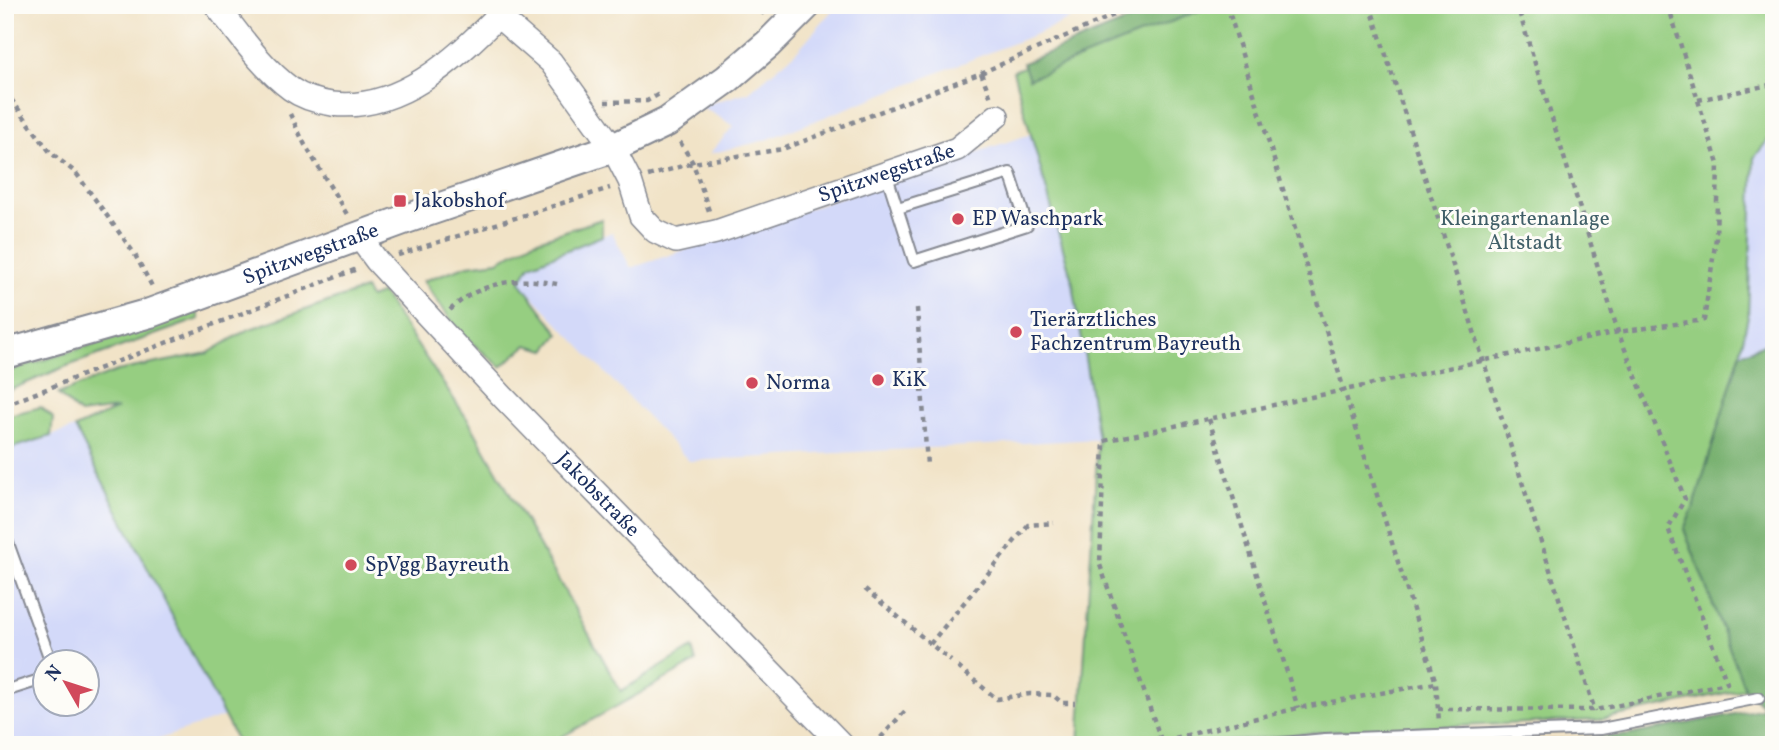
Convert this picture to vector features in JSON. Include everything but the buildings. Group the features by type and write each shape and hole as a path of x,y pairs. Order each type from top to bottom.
{"street":[{"path":"216,5 272,74 295,92 322,102 346,105 370,103 400,92 429,76 464,49 496,11 551,62 614,148"},
{"name":"Spitzwegstraße","path":"5,354 164,308 406,219 614,148 667,121 727,79 768,44 807,5"},
{"name":"Spitzwegstraße","path":"614,148 630,181 641,216 655,231 676,241 716,232 957,149 997,116"},
{"name":"Jakobstraße","path":"360,238 377,261 531,426 842,745"}],"lane":[{"path":"886,173 914,261 1027,225 1010,173 898,208"},
{"path":"5,535 46,648"},
{"path":"5,691 32,682"},
{"path":"1263,745 1325,739 1601,729 1759,698"}],"path":[{"path":"783,149 981,73 1136,5"},
{"path":"1227,5 1436,683 1440,735"},
{"path":"1370,5 1595,710"},
{"path":"1437,709 1595,710 1727,683 1668,528 1685,499 1618,332 1517,5"},
{"path":"1161,740 1100,565 1104,441 1618,332 1704,320 1716,238 1718,164 1668,5"},
{"path":"1698,100 1774,85"},
{"path":"5,91 50,152 76,173 134,253 164,308"},
{"path":"580,102 648,101"},
{"path":"667,121 693,163 716,232"},
{"path":"299,133 343,207"},
{"path":"435,324 457,303 478,290 500,283 532,279 557,284"},
{"path":"918,308 927,466"},
{"path":"1209,419 1298,708"},
{"path":"930,644 1028,525 1054,523"},
{"path":"865,589 951,661"},
{"path":"958,667 997,699 1030,694 1053,695 1062,703 1076,703"},
{"path":"1146,745 1298,708 1436,683"},
{"path":"874,745 905,712"}],"shaded area":[{"path":"837,5 1102,5 1034,35 766,140 709,154 734,126 700,106 749,92 796,52"},
{"path":"1774,132 1774,340 1740,354 1748,316 1754,158"},
{"path":"1031,134 1073,284 1098,439 689,461 519,282 530,266 612,232 631,268"},
{"path":"75,428 225,716 142,745 5,745 5,450"}],"green space":[{"path":"1167,5 1213,5 1029,79 1023,63"},
{"name":"Kleingartenanlage Altstadt","path":"1183,5 1774,5 1774,132 1754,158 1748,316 1740,354 1694,507 1684,529 1745,689 1598,720 1322,732 1197,745 1079,745 1098,439 1073,284 1013,71"},
{"path":"602,219 602,236 530,265 520,282 559,334 546,350 527,345 501,367 461,334 423,281 468,265 498,261 532,242"},
{"path":"365,289 370,298 382,293 470,423 621,691 692,648 696,662 547,745 239,745 75,428 117,409 80,414 58,394 117,371 208,353 247,330"},
{"path":"197,312 199,319 67,366 5,392 5,372"},
{"path":"1774,340 1774,745 1501,745 1628,735 1765,708 1745,689 1684,529 1694,507 1740,354"},
{"path":"41,407 53,418 51,436 5,450 5,416"}],"place":[{"name":"Jakobshof","path":"400,201"},
{"name":"EP Waschpark","path":"958,219"},
{"name":"Tierärztliches Fachzentrum Bayreuth","path":"1016,332"},
{"name":"KiK","path":"878,380"},
{"name":"Norma","path":"752,383"},
{"name":"SpVgg Bayreuth","path":"351,565"}]}
